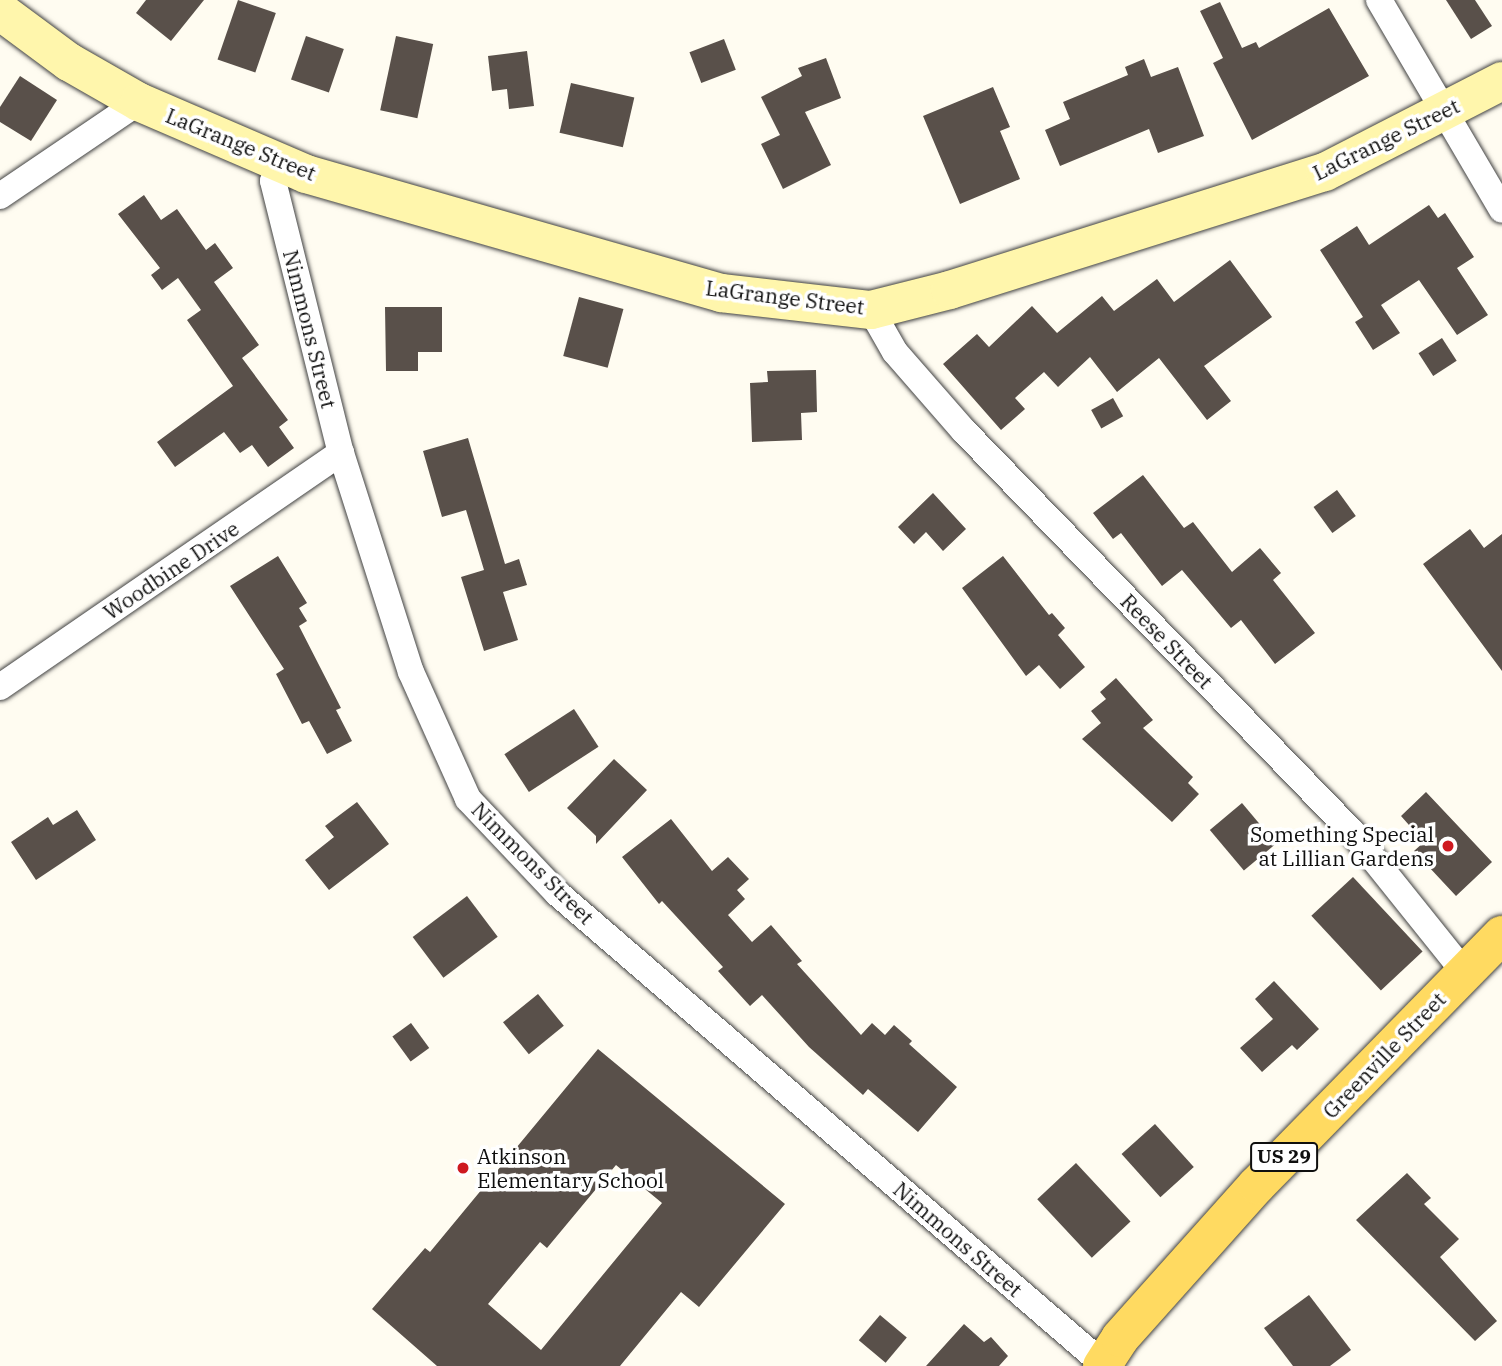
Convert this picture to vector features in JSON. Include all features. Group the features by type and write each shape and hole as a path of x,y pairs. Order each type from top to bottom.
{"main road":[{"name":"Greenville Street","path":"1103,1365 1120,1338 1257,1185 1502,935"}],"street":[{"path":"1379,0 1502,210"},
{"name":"LaGrange Street","path":"7,8 69,62 139,102 279,164 721,293 871,310 950,290 1325,172 1502,81"},
{"path":"0,196 139,102"},
{"name":"Nimmons Street","path":"279,164 273,181 341,453 411,673 468,799 557,893 1103,1365"},
{"name":"Reese Street","path":"871,310 895,352 964,431 1352,832 1465,973"},
{"name":"Woodbine Drive","path":"0,687 341,453"}],"building":[{"path":"146,0 204,0 171,41 136,13"},
{"path":"238,0 276,13 255,73 217,60"},
{"path":"1446,0 1475,0 1492,26 1471,39"},
{"path":"1220,2 1242,48 1256,42 1259,48 1329,8 1369,76 1252,140 1213,63 1223,58 1200,11"},
{"path":"306,36 344,49 329,93 291,79"},
{"path":"396,36 433,44 417,118 380,110"},
{"path":"724,39 736,70 701,83 689,52"},
{"path":"527,51 534,106 509,109 507,89 492,91 488,56"},
{"path":"826,58 841,98 805,112 831,165 783,189 761,144 780,135 761,97 802,76 798,68"},
{"path":"1144,59 1151,77 1178,67 1204,136 1158,153 1149,129 1060,166 1045,130 1070,119 1063,102 1128,75 1125,67"},
{"path":"20,76 57,100 31,141 0,122 0,107"},
{"path":"571,83 634,98 623,147 560,133"},
{"path":"993,87 1010,127 1000,131 1020,179 960,204 923,116"},
{"path":"144,195 161,220 177,209 206,250 215,243 233,268 214,282 259,345 242,358 288,420 279,427 294,448 268,467 252,445 240,453 224,432 175,467 157,442 233,386 187,320 201,310 178,278 162,290 151,275 160,268 118,214"},
{"path":"1429,205 1438,218 1445,213 1474,257 1457,268 1488,315 1457,335 1419,280 1381,305 1400,333 1373,350 1355,322 1363,317 1320,250 1357,226 1369,245"},
{"path":"1230,260 1272,317 1204,366 1231,401 1207,420 1159,358 1117,392 1090,357 1058,387 1044,372 1015,398 1025,409 1001,430 943,364 977,334 989,347 1032,306 1057,333 1102,296 1114,311 1157,279 1174,302"},
{"path":"579,297 623,309 608,368 563,356"},
{"path":"385,307 442,307 442,352 418,352 418,371 386,371"},
{"path":"1442,338 1457,361 1433,376 1419,353"},
{"path":"816,370 817,412 801,413 802,440 752,442 750,383 768,382 767,371"},
{"path":"1113,398 1123,416 1101,428 1091,410"},
{"path":"468,438 505,564 519,559 527,585 503,592 518,640 484,651 461,577 484,570 466,510 442,517 423,451"},
{"path":"1143,475 1184,528 1193,522 1232,572 1260,548 1281,573 1273,580 1315,633 1275,664 1241,620 1231,628 1182,570 1162,586 1121,533 1113,539 1093,513"},
{"path":"1337,490 1356,516 1332,533 1314,507"},
{"path":"933,493 966,529 943,551 926,532 914,544 898,527"},
{"path":"1470,529 1484,548 1502,534 1502,671 1423,564"},
{"path":"278,556 307,603 299,608 307,621 299,626 341,708 336,710 352,741 327,754 309,721 302,724 276,674 284,669 230,586"},
{"path":"1003,556 1049,615 1052,613 1065,628 1058,635 1085,667 1060,689 1039,665 1026,676 962,588"},
{"path":"1116,678 1153,720 1143,728 1193,777 1188,783 1199,794 1172,822 1082,739 1101,723 1091,711 1106,699 1100,692"},
{"path":"574,709 599,747 529,792 504,754"},
{"path":"614,759 647,790 596,844 596,836 567,808"},
{"name":"Something Special at Lillian Gardens","path":"1426,792 1492,862 1456,896 1414,851 1424,842 1401,816"},
{"path":"357,802 389,844 329,890 305,860 334,837 325,826"},
{"path":"1242,803 1276,844 1244,871 1210,830"},
{"path":"77,810 96,840 36,880 11,842 48,817 53,825"},
{"path":"671,819 712,871 728,857 749,879 737,890 745,899 728,915 752,942 771,925 802,961 797,964 861,1035 872,1023 885,1035 894,1025 912,1041 909,1044 957,1087 918,1132 868,1089 863,1095 809,1047 762,995 750,1006 718,971 723,967 662,901 659,904 622,857"},
{"path":"1353,877 1423,952 1381,990 1311,916"},
{"path":"467,896 498,937 443,978 413,937"},
{"path":"1274,981 1319,1029 1297,1050 1292,1045 1262,1072 1240,1048 1273,1019 1255,999"},
{"path":"538,994 564,1026 529,1054 503,1022"},
{"path":"411,1023 429,1048 411,1062 392,1037"},
{"path":"598,1049 785,1204 699,1307 681,1292 620,1366 437,1366 372,1309 425,1248 430,1252","holes":["616,1165 662,1203 541,1350 488,1304 540,1242 547,1248"]},
{"path":"1155,1124 1194,1167 1160,1197 1122,1154"},
{"path":"1076,1163 1131,1222 1092,1258 1037,1199"},
{"path":"1407,1173 1431,1198 1424,1204 1459,1239 1440,1257 1497,1321 1475,1341 1356,1220"},
{"path":"1309,1295 1351,1350 1330,1366 1293,1366 1264,1328"},
{"path":"880,1315 907,1337 886,1363 859,1340"},
{"path":"964,1324 984,1342 991,1337 1008,1356 999,1366 926,1366"}],"place":[{"name":"Something Special at Lillian Gardens","path":"1448,846"},
{"name":"Atkinson Elementary School","path":"463,1168"}]}
